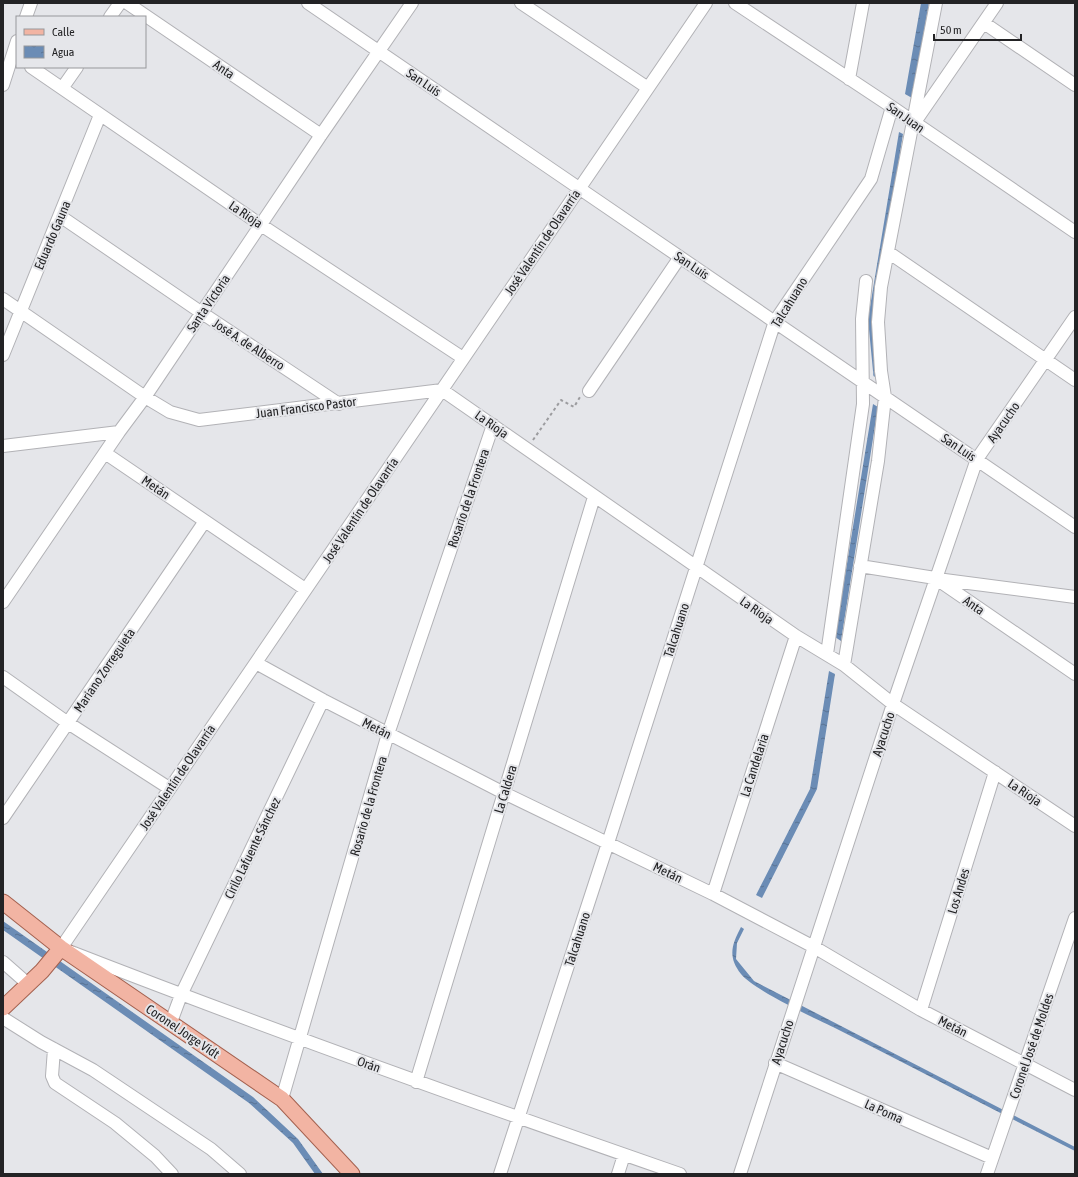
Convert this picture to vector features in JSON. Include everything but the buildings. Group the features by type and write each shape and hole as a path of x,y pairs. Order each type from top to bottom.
{"main road":[{"name":"Coronel Jorge Vidt","path":"3,902 58,951 171,1022 282,1099 352,1174"},
{"name":"José Valentín de Olavarría","path":"3,1008 42,971 58,951"}],"street":[{"path":"26,16 31,3"},
{"path":"111,16 120,3"},
{"name":"Anta","path":"127,3 321,135"},
{"name":"San Luis","path":"308,3 1075,527"},
{"name":"Santa Victoria","path":"3,602 118,432 145,397 321,135 412,3"},
{"path":"521,3 648,88"},
{"name":"José Valentín de Olavarría","path":"58,951 706,3"},
{"name":"San Juan","path":"736,3 1075,232"},
{"path":"849,79 863,3"},
{"path":"844,665 878,461 885,397 881,371 878,322 881,288 936,3"},
{"path":"914,123 997,3"},
{"path":"984,23 1075,85"},
{"path":"3,85 11,54 16,43"},
{"name":"La Rioja","path":"33,68 63,87 100,115 261,225 463,358"},
{"path":"63,87 76,68"},
{"name":"Talcahuano","path":"500,1174 608,843 774,321 871,179 892,107"},
{"name":"Eduardo Gauna","path":"3,355 100,115"},
{"name":"José A. de Alberro","path":"60,216 339,404"},
{"path":"888,252 1075,380"},
{"path":"589,391 680,257"},
{"path":"826,654 863,404 862,319 866,281"},
{"name":"Juan Francisco Pastor","path":"3,300 145,397 170,412 199,420 339,404 442,390"},
{"name":"Ayacucho","path":"740,1174 791,1013 893,704 977,459 1075,318"},
{"name":"La Rioja","path":"442,390 796,636 844,665 893,704 1075,826"},
{"name":"Rosario de la Frontera","path":"282,1099 301,1039 388,734 493,425"},
{"path":"3,446 118,432"},
{"name":"Metán","path":"105,453 305,589"},
{"name":"La Caldera","path":"416,1082 594,497"},
{"name":"Mariano Zorreguieta","path":"3,818 205,521"},
{"name":"Anta","path":"860,566 935,578 1075,674"},
{"path":"935,578 1075,597"},
{"name":"La Candelaria","path":"713,894 796,636"},
{"name":"Metán","path":"256,663 323,700 504,793 713,894 814,947 921,1010 1075,1090"},
{"path":"3,676 68,723 169,788"},
{"name":"Cirilo Lafuente Sánchez","path":"171,1022 182,995 323,700"},
{"name":"Los Andes","path":"921,1010 995,772"},
{"name":"Coronel José de Moldes","path":"987,1174 1075,918"},
{"name":"Orán","path":"58,951 182,995 416,1082 518,1116 680,1174"},
{"path":"3,962 28,984"},
{"path":"3,1018 54,1049 93,1070 211,1149 240,1174"},
{"path":"54,1049 52,1076 55,1083 115,1123 155,1156 172,1174"},
{"name":"La Poma","path":"775,1063 992,1158"},
{"path":"618,1174 624,1155"}],"path":[{"path":"527,449 561,400 574,407 584,392 587,394 589,391"}],"water":[{"path":"921,3 929,3 912,98 905,94"},
{"path":"899,132 903,134 874,318 879,375 873,371 868,319"},
{"path":"873,404 878,407 841,641 835,637"},
{"path":"829,671 835,674 817,789 762,898 756,895 810,789"},
{"path":"3,921 253,1097 298,1139 323,1174 315,1174 293,1143 249,1103 3,930"},
{"path":"741,927 744,929 737,943 736,959 754,981 1075,1147 1075,1151 798,1010 758,988 741,974 734,962 732,951 733,946"}],"waterway":[{"path":"875,368 875,375"}]}
